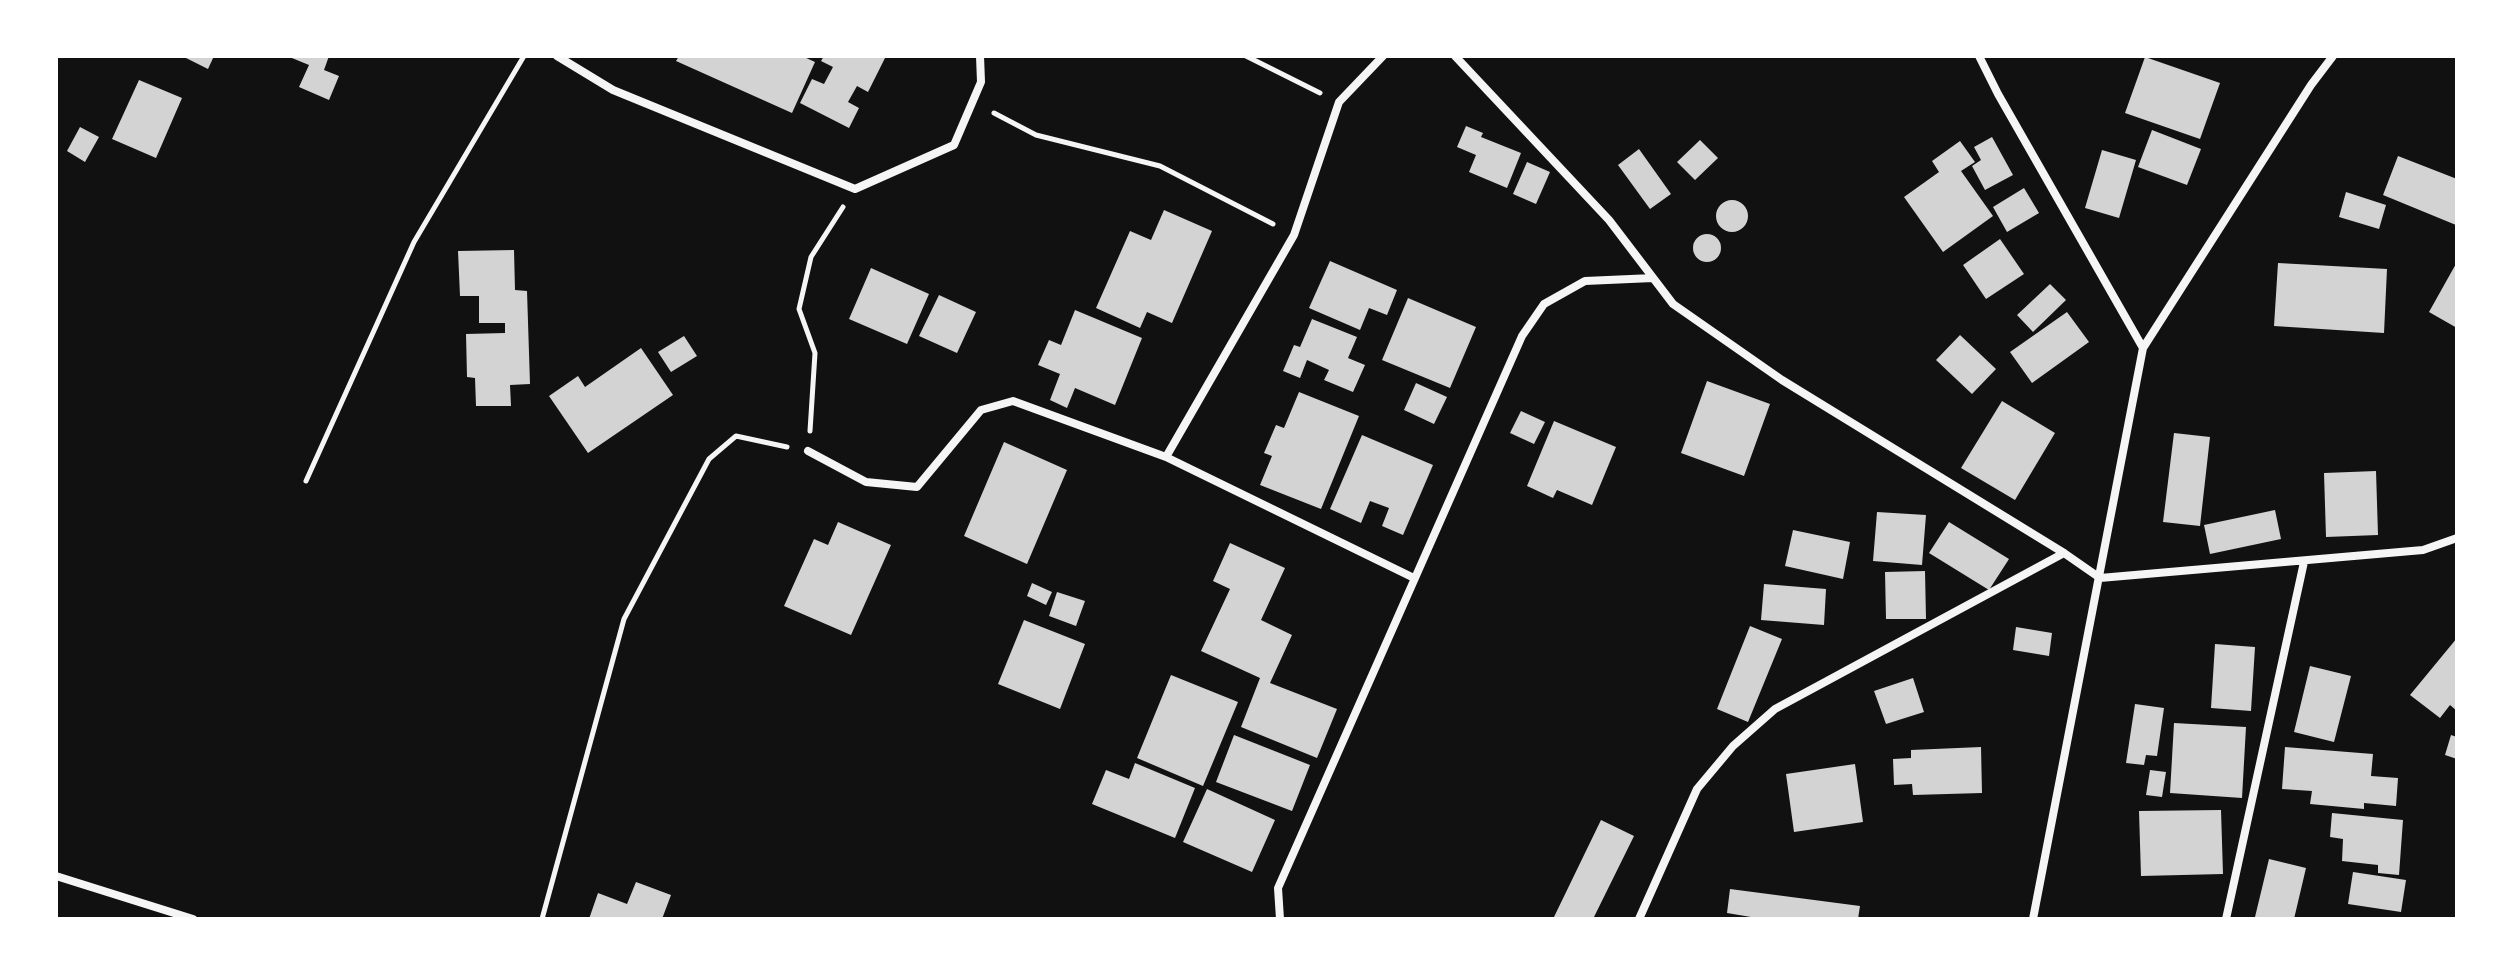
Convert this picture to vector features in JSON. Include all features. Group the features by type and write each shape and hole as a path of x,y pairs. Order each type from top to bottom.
{"street":[{"path":"557,56 613,90 855,189 954,145 981,82 980,56"},
{"path":"1166,457 1294,235 1339,102 1383,56"},
{"path":"1455,56 1609,220 1673,304 1782,380 2100,578 2423,550 2457,538"},
{"path":"1979,56 2143,348"},
{"path":"2033,919 2143,348 2311,85 2333,56"},
{"path":"1280,919 1278,888 1522,336 1544,304 1585,281 1653,278"},
{"path":"808,451 866,482 917,487 981,410 1013,401 1166,457 1414,578"},
{"path":"1639,919 1697,789 1733,746 1775,709 2064,553"},
{"path":"2226,919 2304,562"},
{"path":"56,876 193,919"}],"path":[{"path":"306,481 414,242 524,56"},
{"path":"1246,56 1339,102"},
{"path":"981,82 993,112 1036,135 1160,166 1294,235"},
{"path":"542,919 624,619 709,459 736,436 808,451 815,353 799,309 811,257 855,189"}],"building":[{"path":"182,56 214,56 208,69"},
{"path":"287,56 329,56 324,70 339,76 329,100 299,87 309,65"},
{"path":"679,56 802,56 815,62 792,113 676,61"},
{"path":"824,56 886,56 868,92 857,86 848,102 859,108 849,128 800,103 812,79 824,84 833,67 821,61"},
{"path":"2145,57 2220,83 2200,139 2125,113"},
{"path":"139,80 182,98 156,158 112,139"},
{"path":"1466,126 1483,133 1481,137 1521,153 1507,188 1469,172 1476,155 1457,147"},
{"path":"80,127 99,137 85,162 67,151"},
{"path":"2152,130 2201,149 2187,185 2138,167"},
{"path":"1992,137 2013,175 1985,190 1972,166 1981,160 1974,147"},
{"path":"1700,140 1718,158 1695,180 1677,162"},
{"path":"1960,141 1975,162 1961,171 1993,216 1943,252 1904,197 1939,172 1932,161"},
{"path":"1639,149 1671,194 1650,209 1618,165"},
{"path":"2102,150 2136,160 2119,218 2085,208"},
{"path":"2398,156 2457,179 2456,225 2383,195"},
{"path":"1527,162 1550,172 1536,204 1513,194"},
{"path":"2024,188 2039,213 2007,232 1993,207"},
{"path":"2346,192 2386,205 2379,229 2339,217"},
{"path":"1732,200 1743,205 1748,216 1743,227 1732,232 1721,227 1716,216 1721,205"},
{"path":"1164,210 1212,231 1172,323 1147,312 1140,328 1096,308 1130,231 1151,240"},
{"path":"1707,234 1717,238 1721,248 1717,258 1707,262 1697,258 1693,248 1697,238"},
{"path":"2000,239 2024,274 1986,299 1963,265"},
{"path":"514,250 515,290 527,291 530,384 510,385 511,406 476,406 475,378 467,377 466,334 505,333 505,323 479,323 479,296 460,296 458,251"},
{"path":"1330,261 1397,290 1387,315 1369,308 1360,330 1309,308"},
{"path":"2457,262 2457,328 2429,312"},
{"path":"2278,263 2387,269 2384,333 2274,326"},
{"path":"871,268 929,294 907,344 849,319"},
{"path":"2050,284 2066,300 2033,332 2017,315"},
{"path":"939,295 976,312 957,353 919,336"},
{"path":"1408,298 1476,327 1450,388 1382,360"},
{"path":"1075,310 1142,338 1115,405 1075,388 1067,408 1050,400 1060,374 1038,365 1049,340 1061,345"},
{"path":"2067,312 2089,342 2032,383 2010,352"},
{"path":"1312,319 1357,337 1348,358 1365,365 1353,392 1324,380 1329,370 1307,360 1300,378 1283,371 1294,345 1300,347"},
{"path":"1960,335 1996,369 1972,394 1936,360"},
{"path":"684,336 697,356 671,372 658,352"},
{"path":"641,348 673,395 588,453 549,396 578,376 585,387"},
{"path":"1707,381 1770,404 1744,476 1681,453"},
{"path":"1416,383 1447,397 1434,424 1404,410"},
{"path":"1299,392 1359,416 1321,509 1260,485 1272,456 1264,453 1276,425 1284,428"},
{"path":"2002,401 2055,433 2015,500 1961,468"},
{"path":"1521,411 1545,422 1534,444 1510,433"},
{"path":"1554,421 1616,447 1592,505 1557,490 1553,498 1527,486"},
{"path":"2174,433 2210,437 2200,526 2163,522"},
{"path":"1362,435 1433,465 1403,535 1382,526 1389,508 1370,501 1361,523 1330,509"},
{"path":"1004,442 1067,470 1027,564 964,536"},
{"path":"2376,471 2378,535 2326,537 2324,473"},
{"path":"2275,510 2281,539 2210,554 2204,525"},
{"path":"1877,512 1926,515 1922,565 1873,561"},
{"path":"838,522 891,545 851,635 784,606 814,539 828,545"},
{"path":"1949,522 2009,559 1989,590 1929,553"},
{"path":"1793,530 1850,542 1843,579 1785,566"},
{"path":"1230,543 1285,568 1261,620 1292,635 1270,683 1337,709 1317,758 1241,727 1260,678 1201,651 1230,589 1213,581"},
{"path":"1925,571 1926,619 1886,619 1885,572"},
{"path":"1032,583 1052,592 1046,605 1027,596"},
{"path":"1764,584 1826,589 1824,625 1761,620"},
{"path":"1057,592 1085,601 1076,626 1049,616"},
{"path":"1024,620 1085,644 1060,709 998,684"},
{"path":"1750,626 1782,639 1748,722 1717,709"},
{"path":"2016,627 2052,633 2049,656 2013,650"},
{"path":"2457,638 2457,711 2450,705 2440,718 2410,695"},
{"path":"2215,644 2255,647 2251,711 2211,708"},
{"path":"2310,666 2351,676 2334,742 2294,732"},
{"path":"1171,675 1238,702 1203,786 1137,758"},
{"path":"1913,678 1924,712 1886,724 1874,691"},
{"path":"2135,704 2164,708 2157,756 2146,755 2144,765 2126,763"},
{"path":"2174,723 2246,727 2242,798 2170,793"},
{"path":"1234,735 1310,765 1292,811 1216,782"},
{"path":"2451,735 2457,737 2457,759 2445,755"},
{"path":"1981,747 1982,793 1913,795 1912,784 1894,785 1893,759 1911,758 1911,750"},
{"path":"2285,747 2373,754 2371,776 2398,778 2396,806 2364,803 2364,809 2310,804 2312,791 2282,789"},
{"path":"1135,763 1195,788 1175,838 1092,804 1106,770 1129,779"},
{"path":"1855,764 1863,822 1794,832 1786,774"},
{"path":"2150,770 2166,772 2162,797 2146,795"},
{"path":"1207,789 1275,820 1252,872 1183,842"},
{"path":"2221,810 2223,874 2141,876 2139,811"},
{"path":"2332,813 2403,820 2399,875 2378,873 2378,865 2342,861 2343,839 2330,837"},
{"path":"1601,820 1634,836 1593,919 1553,919"},
{"path":"2269,859 2306,868 2294,919 2255,917"},
{"path":"2353,872 2406,880 2401,912 2348,904"},
{"path":"636,882 671,895 662,919 589,919 598,893 627,904"},
{"path":"1730,889 1860,906 1858,919 1763,919 1727,913"}]}
